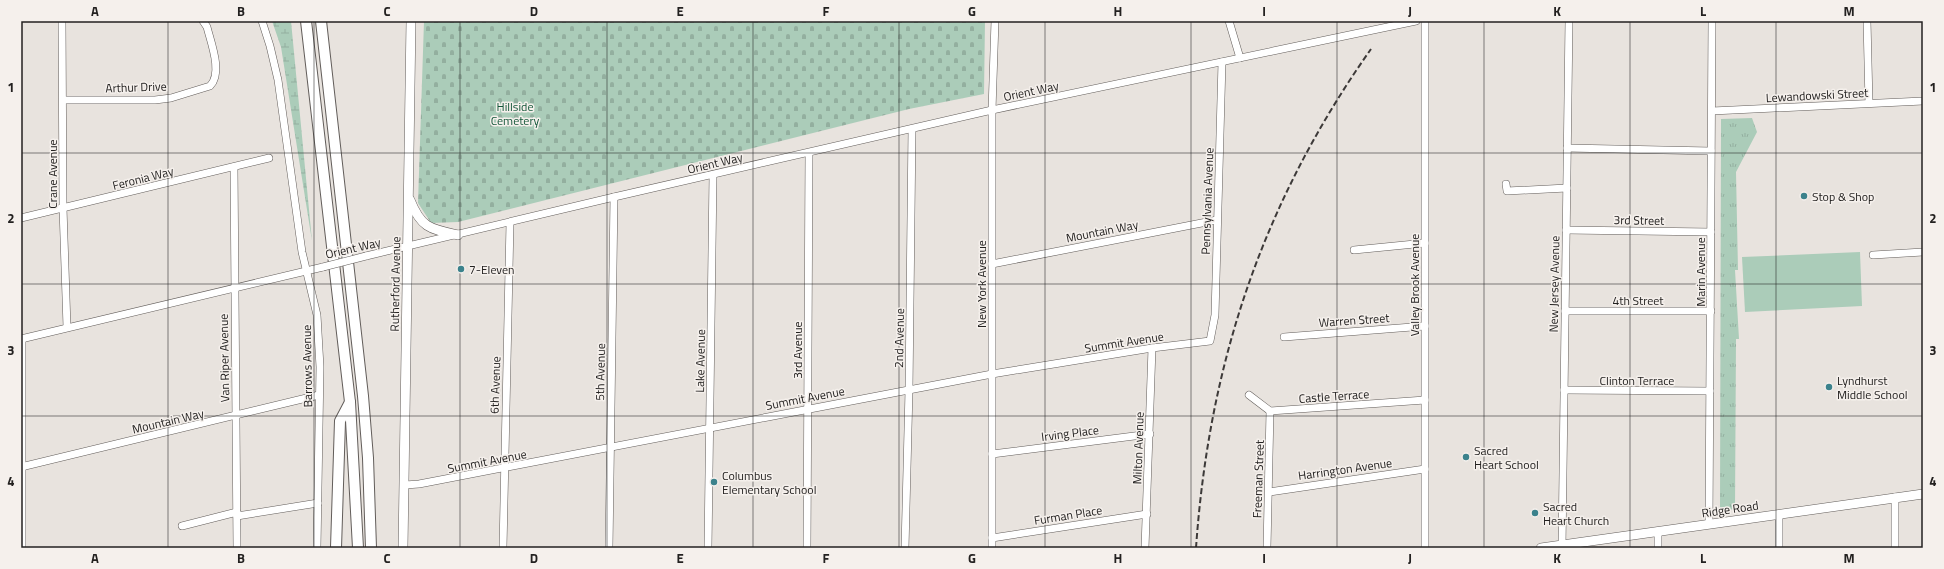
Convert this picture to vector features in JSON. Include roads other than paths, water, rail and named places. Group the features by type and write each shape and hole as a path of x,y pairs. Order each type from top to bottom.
{"highway":[{"path":"306,21 350,402 358,548"},
{"path":"321,21 363,396 368,458 371,548"},
{"path":"336,548 340,421 350,402"}],"main road":[{"name":"Rutherford Avenue","path":"404,548 411,21"},
{"path":"408,196 415,212 425,226 458,235"},
{"name":"Ridge Road","path":"1541,548 1923,494"}],"street":[{"name":"Crane Avenue","path":"62,21 64,100 63,208 67,327"},
{"name":"Arthur Drive","path":"64,100 155,100 171,98 210,86 214,82 217,72 207,27 203,21"},
{"name":"Barrows Avenue","path":"262,21 278,80 306,270 317,315 320,367 317,548"},
{"name":"New York Avenue","path":"992,548 992,110 995,21"},
{"path":"1229,21 1240,58"},
{"name":"Orient Way","path":"22,339 614,197 992,110 1416,21"},
{"name":"Valley Brook Avenue","path":"1425,21 1425,548"},
{"name":"New Jersey Avenue","path":"1562,546 1569,21"},
{"name":"Marin Avenue","path":"1709,524 1712,21"},
{"path":"1867,21 1869,103"},
{"name":"Pennsylvania Avenue","path":"1210,341 1215,315 1222,62"},
{"name":"Lewandowski Street","path":"1712,111 1923,101"},
{"name":"2nd Avenue","path":"905,548 909,390 912,129"},
{"path":"1567,148 1711,151"},
{"name":"3rd Avenue","path":"807,548 809,153"},
{"name":"Feronia Way","path":"21,218 269,158"},
{"name":"Van Riper Avenue","path":"234,167 237,548"},
{"name":"Lake Avenue","path":"708,548 713,175"},
{"path":"1506,184 1507,191 1567,188"},
{"name":"5th Avenue","path":"609,548 614,197"},
{"name":"Mountain Way","path":"992,264 1217,220"},
{"name":"6th Avenue","path":"503,548 503,469 510,223"},
{"name":"3rd Street","path":"1566,230 1711,232"},
{"path":"1354,250 1425,243"},
{"path":"1873,255 1923,252"},
{"name":"4th Street","path":"1565,311 1711,311"},
{"name":"Warren Street","path":"1284,337 1425,326"},
{"path":"22,339 22,548"},
{"name":"Summit Avenue","path":"405,485 419,484 503,469 710,427 992,374 1152,348 1210,341"},
{"name":"Milton Avenue","path":"1145,548 1152,348"},
{"name":"Clinton Terrace","path":"1564,390 1710,391"},
{"name":"Mountain Way","path":"21,467 319,395"},
{"path":"1249,395 1270,411"},
{"name":"Castle Terrace","path":"1270,411 1425,400"},
{"name":"Freeman Street","path":"1266,548 1269,492 1270,411"},
{"name":"Irving Place","path":"992,454 1150,434"},
{"name":"Harrington Avenue","path":"1269,492 1425,469"},
{"path":"1895,497 1895,548"},
{"path":"182,526 237,514 318,503"},
{"name":"Furman Place","path":"992,538 1147,514"},
{"path":"1779,514 1779,548"},
{"path":"1658,531 1658,548"}],"railway":[{"path":"1196,548 1203,479 1214,413 1229,349 1248,286 1272,225 1300,165 1333,107 1371,49"}],"place":[{"name":"Stop & Shop","path":"1804,196"},
{"name":"7-Eleven","path":"461,269"},
{"name":"Lyndhurst Middle School","path":"1829,387"},
{"name":"Sacred Heart School","path":"1466,457"},
{"name":"Columbus Elementary School","path":"714,482"},
{"name":"Sacred Heart Church","path":"1535,513"}],"park label":[{"name":"Hillside Cemetery","path":"515,113"}]}
